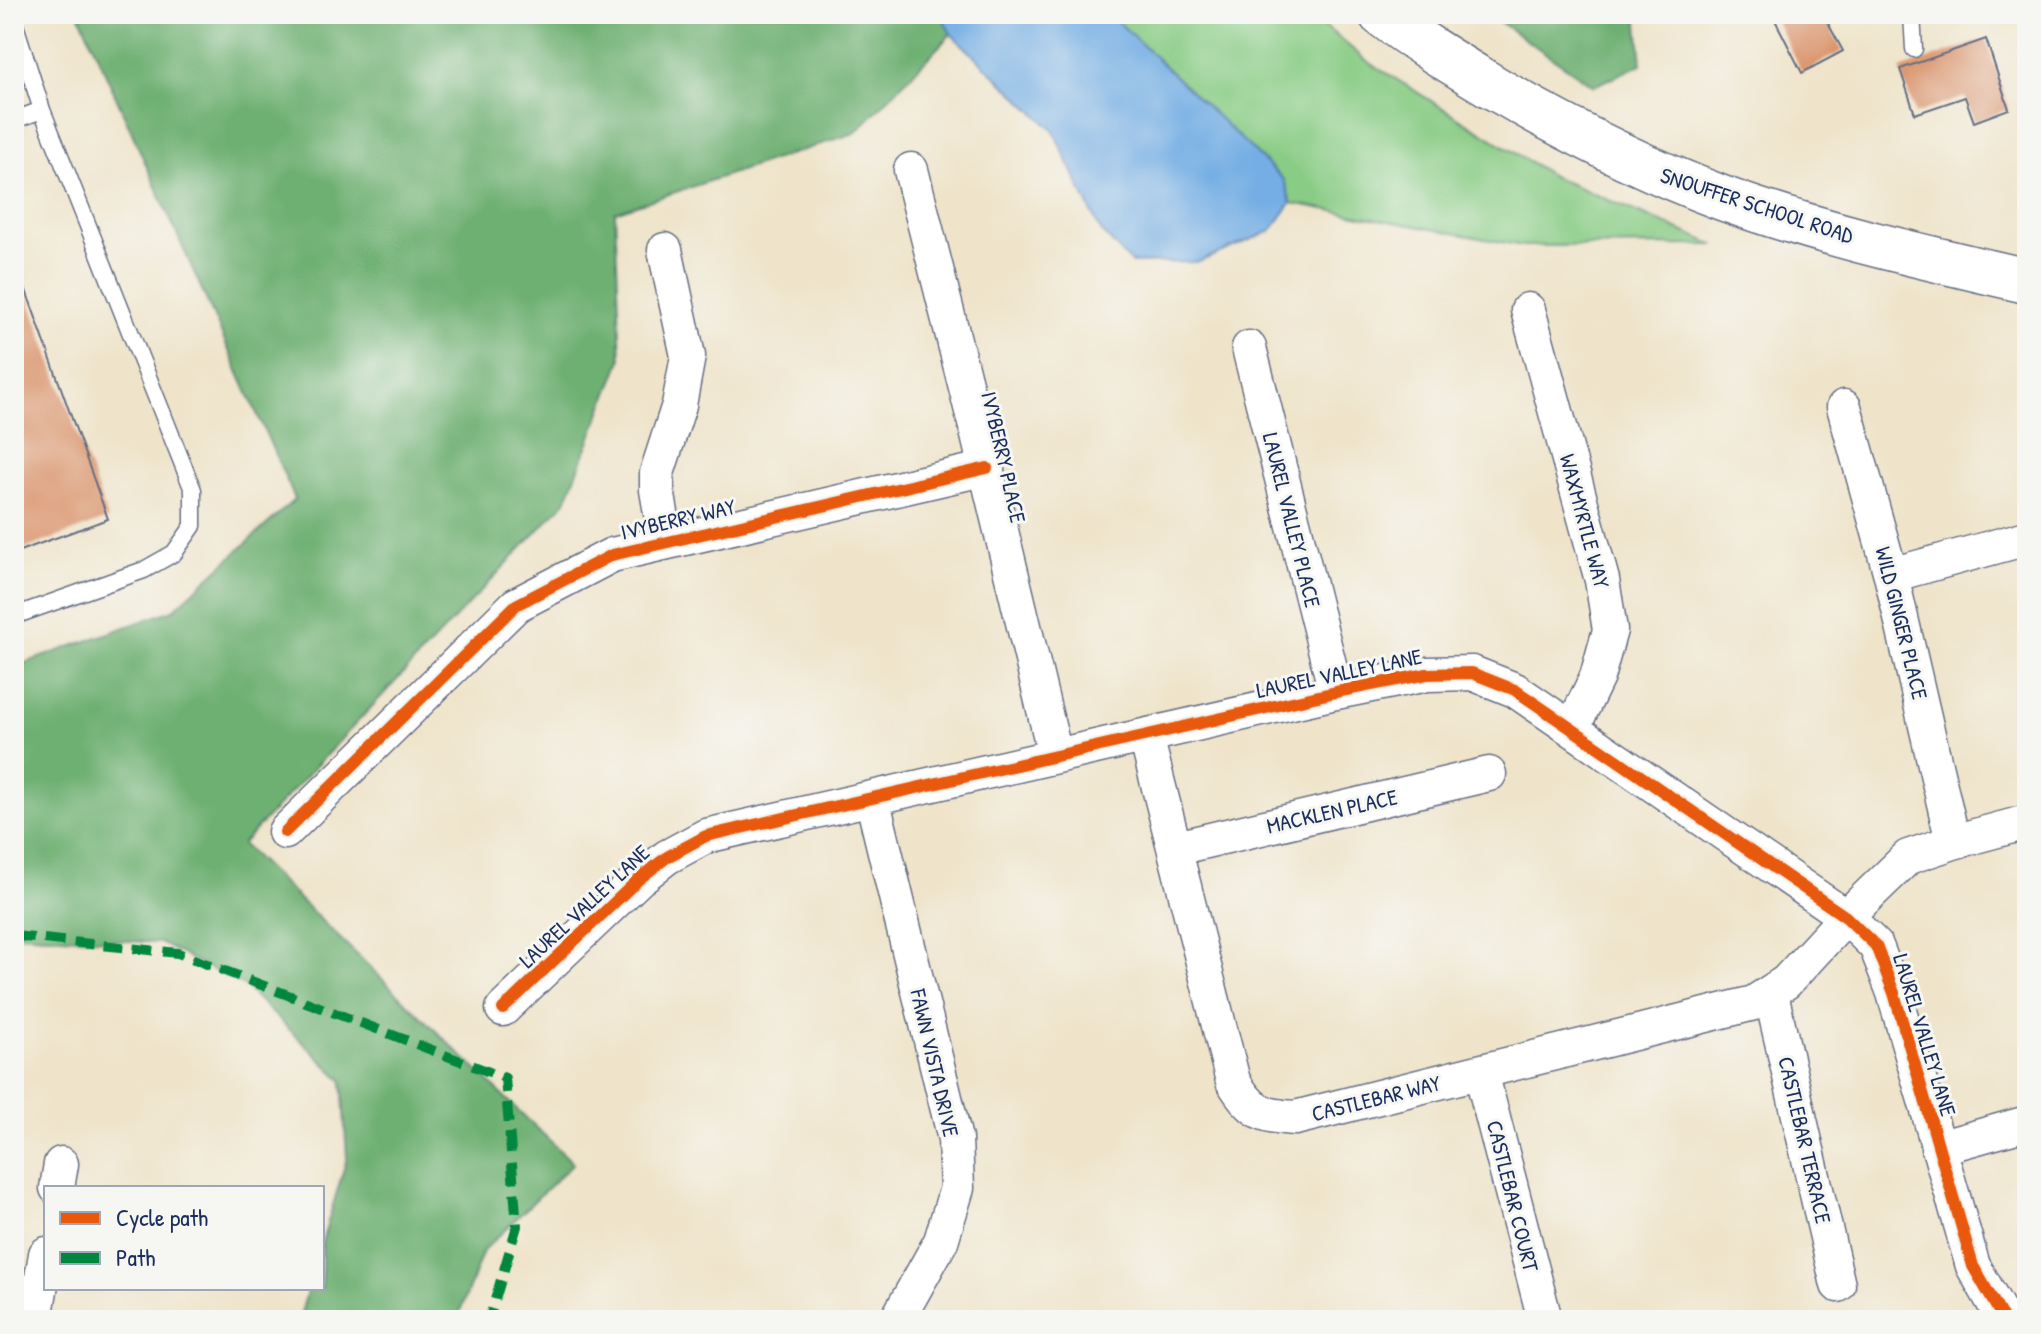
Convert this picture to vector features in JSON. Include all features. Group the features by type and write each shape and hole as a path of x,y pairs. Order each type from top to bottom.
{"main road":[{"name":"SNOUFFER SCHOOL ROAD","path":"1381,14 1466,71 1554,123 1627,159 1724,199 1913,254 2027,281"}],"street":[{"name":"IVYBERRY PLACE","path":"911,170 987,468 1055,755"},
{"path":"665,250 688,356 679,405 657,473 666,542"},
{"name":"WAXMYRTLE WAY","path":"1528,310 1602,580 1610,630 1597,677 1572,729"},
{"name":"LAUREL VALLEY PLACE","path":"1249,348 1336,692"},
{"name":"WILD GINGER PLACE","path":"1844,407 1891,575 1953,842"},
{"name":"IVYBERRY WAY","path":"285,832 516,605 612,555 987,468"},
{"path":"1891,575 2027,538"},
{"name":"LAUREL VALLEY LANE","path":"503,1009 639,879 667,857 706,836 1336,692 1427,674 1472,673 1515,690 1846,917 1876,946 1894,993 1973,1266 2004,1320"},
{"name":"CASTLEBAR WAY","path":"1146,736 1233,1081 1246,1103 1268,1116 1295,1118 1754,1003 1786,982 1846,917 1908,857 2027,822"},
{"name":"MACKLEN PLACE","path":"1176,848 1489,774"},
{"name":"FAWN VISTA DRIVE","path":"872,798 955,1139 957,1188 941,1241 897,1320"},
{"name":"CASTLEBAR TERRACE","path":"1771,994 1838,1285"},
{"name":"CASTLEBAR COURT","path":"1481,1072 1545,1320"},
{"path":"1938,1148 2027,1123"},
{"path":"35,1320 44,1266"}],"lane":[{"path":"1912,14 1914,49"},
{"path":"14,22 42,110 193,490 193,526 174,553 144,570 14,616"},
{"path":"14,120 42,110"}],"green space":[{"path":"79,14 941,14 951,34 855,133 615,212 621,360 566,501 242,844 573,1163 483,1251 457,1320 299,1320 307,1290 324,1290 324,1235 347,1158 342,1080 244,986 160,943 14,934 14,667 173,610 295,499"},
{"path":"1110,14 1310,14 1367,61 1554,177 1715,245 1523,246 1291,203 1284,180"},
{"path":"1488,14 1637,14 1642,64 1594,86"}],"water":[{"path":"941,14 1110,14 1284,180 1291,203 1271,231 1199,262 1131,263 1100,230 1053,130 951,34"}],"building":[{"path":"1772,14 1823,14 1843,51 1802,73"},
{"path":"1986,39 2009,109 1974,122 1965,97 1915,114 1900,69"},
{"path":"23,282 108,519 14,553 14,286"}],"marked path":[{"path":"14,936 178,953 505,1078 517,1226 489,1320"}],"cycle path":[{"path":"285,832 516,605 612,555 987,468"},
{"path":"503,1009 639,879 667,857 706,836 1336,692 1427,674 1472,673 1515,690 1846,917 1876,946 1894,993 1973,1266 2004,1320"}]}
